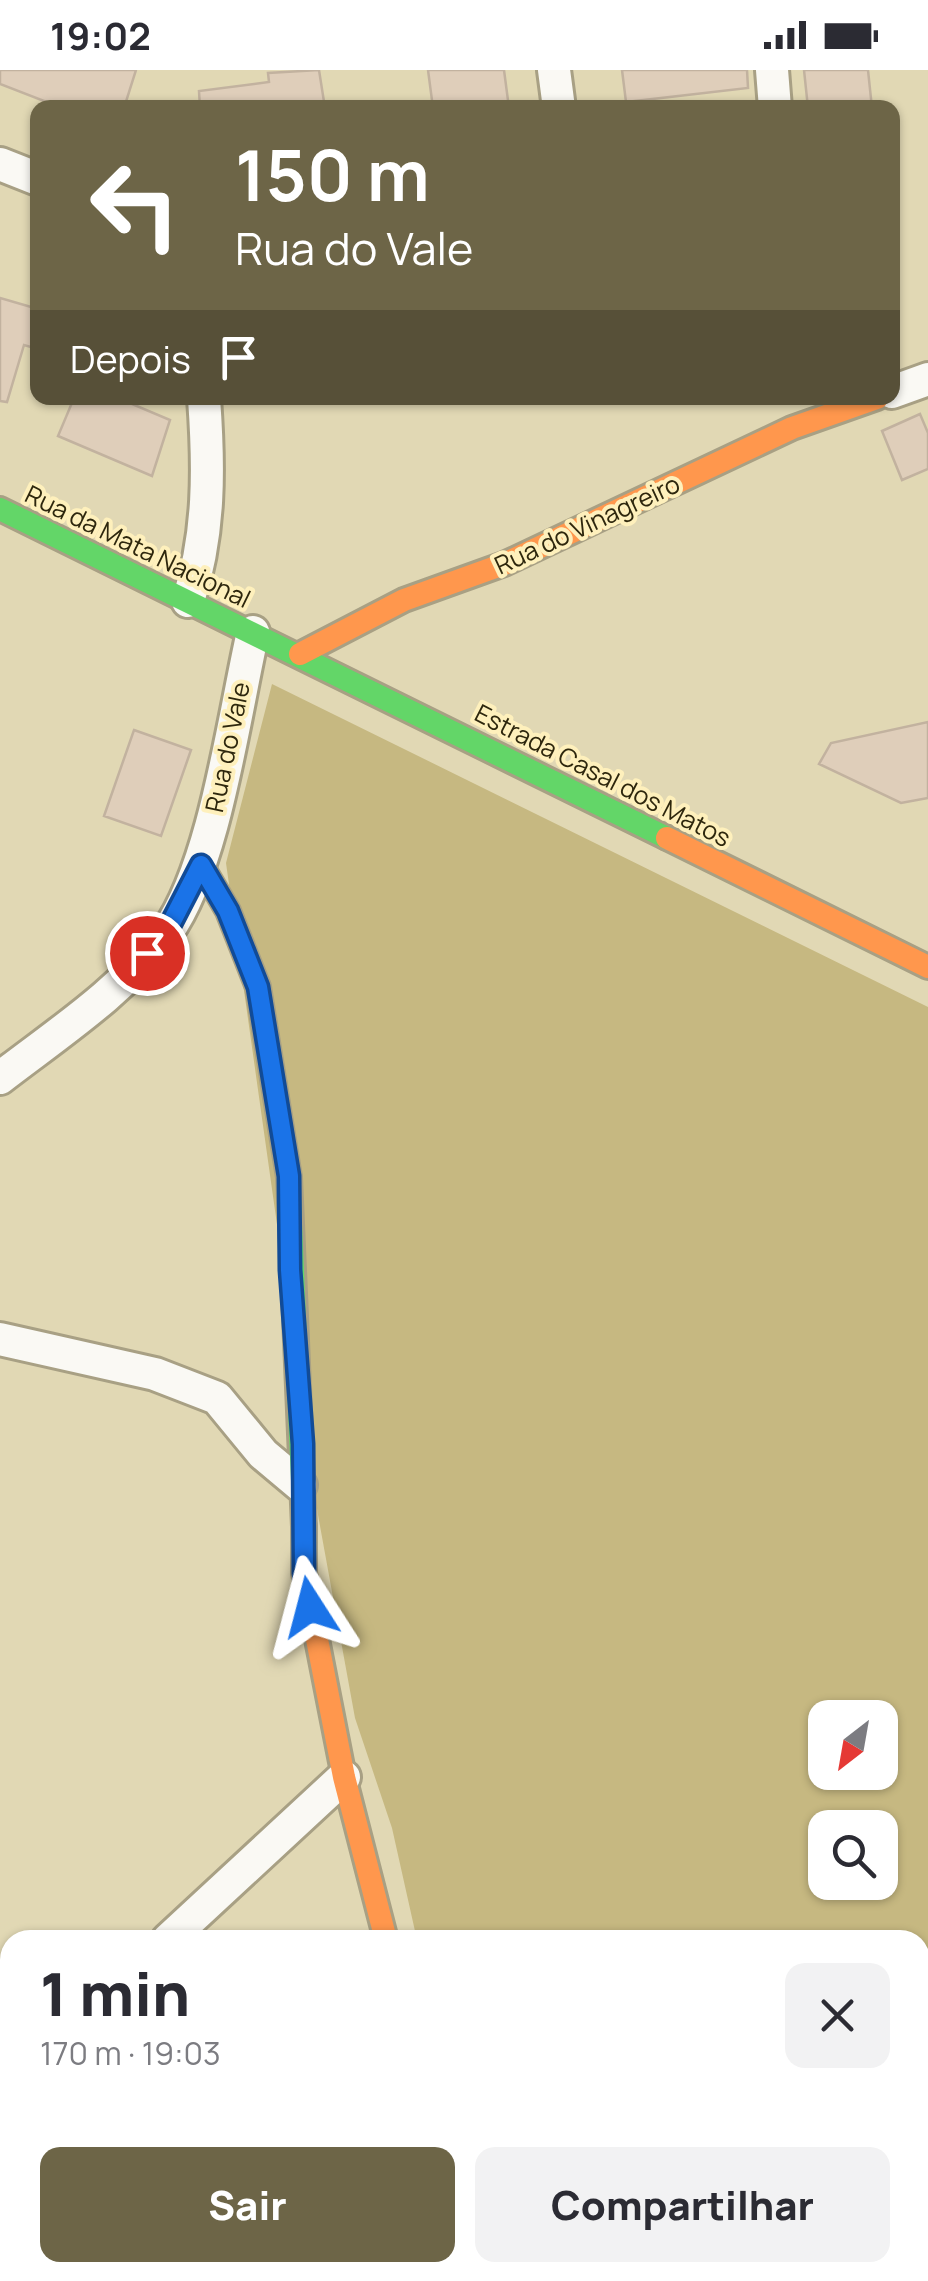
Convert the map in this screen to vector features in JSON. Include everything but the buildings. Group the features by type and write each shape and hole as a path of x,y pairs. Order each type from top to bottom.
{"street":[{"path":"554,70 558,100"},
{"path":"772,70 775,100"},
{"path":"0,164 30,176"},
{"path":"900,389 928,379"},
{"path":"188,600 202,558 209,466 205,405"},
{"name":"Rua do Vinagreiro","path":"300,654 404,600 504,564 795,413 838,405"},
{"name":"Rua da Mata Nacional","path":"0,509 253,632"},
{"name":"Estrada Casal dos Matos","path":"253,632 928,967"},
{"name":"Rua do Vale","path":"0,1078 106,997 167,931 201,865 253,632"},
{"path":"201,865 228,911 258,987 289,1176 290,1270 303,1444 300,1485 304,1573 344,1777 383,1930"},
{"path":"0,1339 156,1374 218,1398 263,1454 300,1485"},
{"path":"179,1930 344,1777"}],"shaded area":[{"path":"272,684 928,1007 928,1930 415,1930 392,1828 355,1718 318,1515 226,863"}],"traffic: fast":[{"path":"0,509 667,838"},
{"path":"201,865 228,911 258,987 289,1177 304,1527"}],"traffic: slow":[{"path":"300,654 404,600 504,564 792,428 857,405"},
{"path":"667,838 928,967"},
{"path":"304,1527 304,1573 344,1777 383,1930"}],"route":[{"path":"147,953 167,931 201,865 228,911 258,987 289,1176 290,1270 303,1444 300,1485 304,1573 310,1607"}]}
